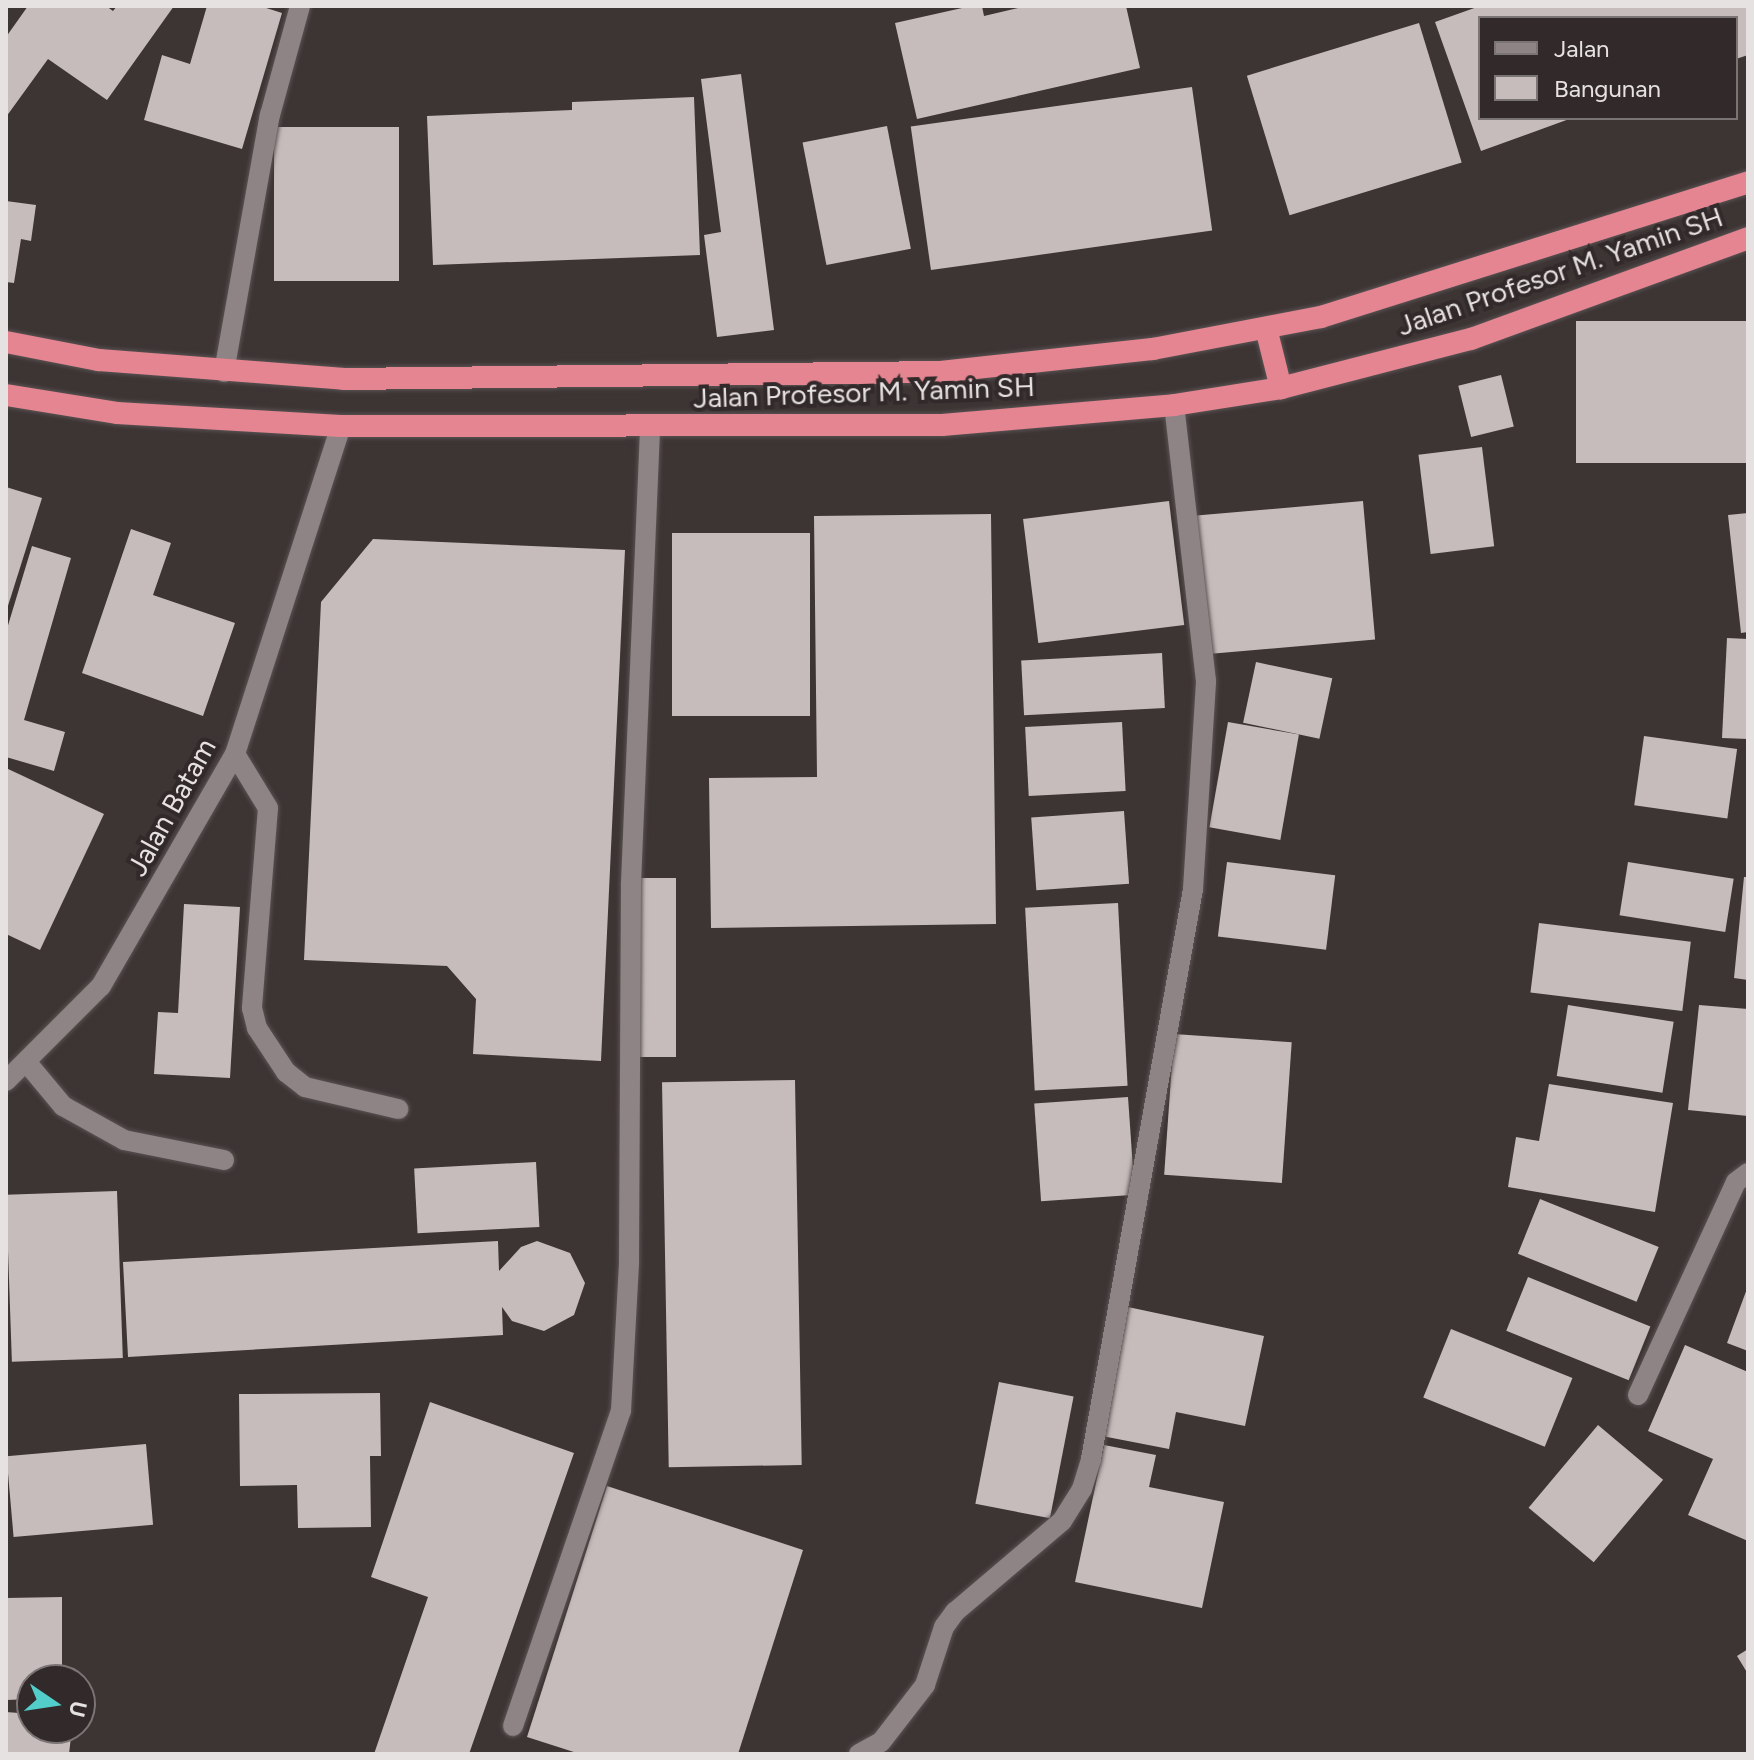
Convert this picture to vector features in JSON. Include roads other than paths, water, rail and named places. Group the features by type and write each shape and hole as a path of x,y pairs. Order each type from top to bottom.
{"highway":[{"name":"Jalan Profesor M. Yamin SH","path":"6,342 99,360 344,379 940,372 1153,349 1266,328 1455,279 1748,182"},
{"name":"Jalan Profesor M. Yamin SH","path":"6,395 117,413 341,426 650,428 942,425 1174,405 1281,388 1471,339 1748,238"},
{"path":"1266,328 1281,388"}],"street":[{"path":"224,372 270,115 300,6"},
{"path":"859,1754 881,1742 925,1685 944,1627 955,1612 1062,1521 1082,1489 1091,1459 1193,889 1206,681 1174,405"},
{"name":"Jalan Batam","path":"6,1081 28,1064 101,986 235,754 341,426"},
{"path":"513,1726 621,1411 629,1261 631,883 650,428"},
{"path":"235,754 268,808 252,1008 257,1028 286,1072 305,1087 398,1109"},
{"path":"28,1064 63,1106 124,1140 224,1160"},
{"path":"1638,1395 1736,1182 1748,1173"}]}
